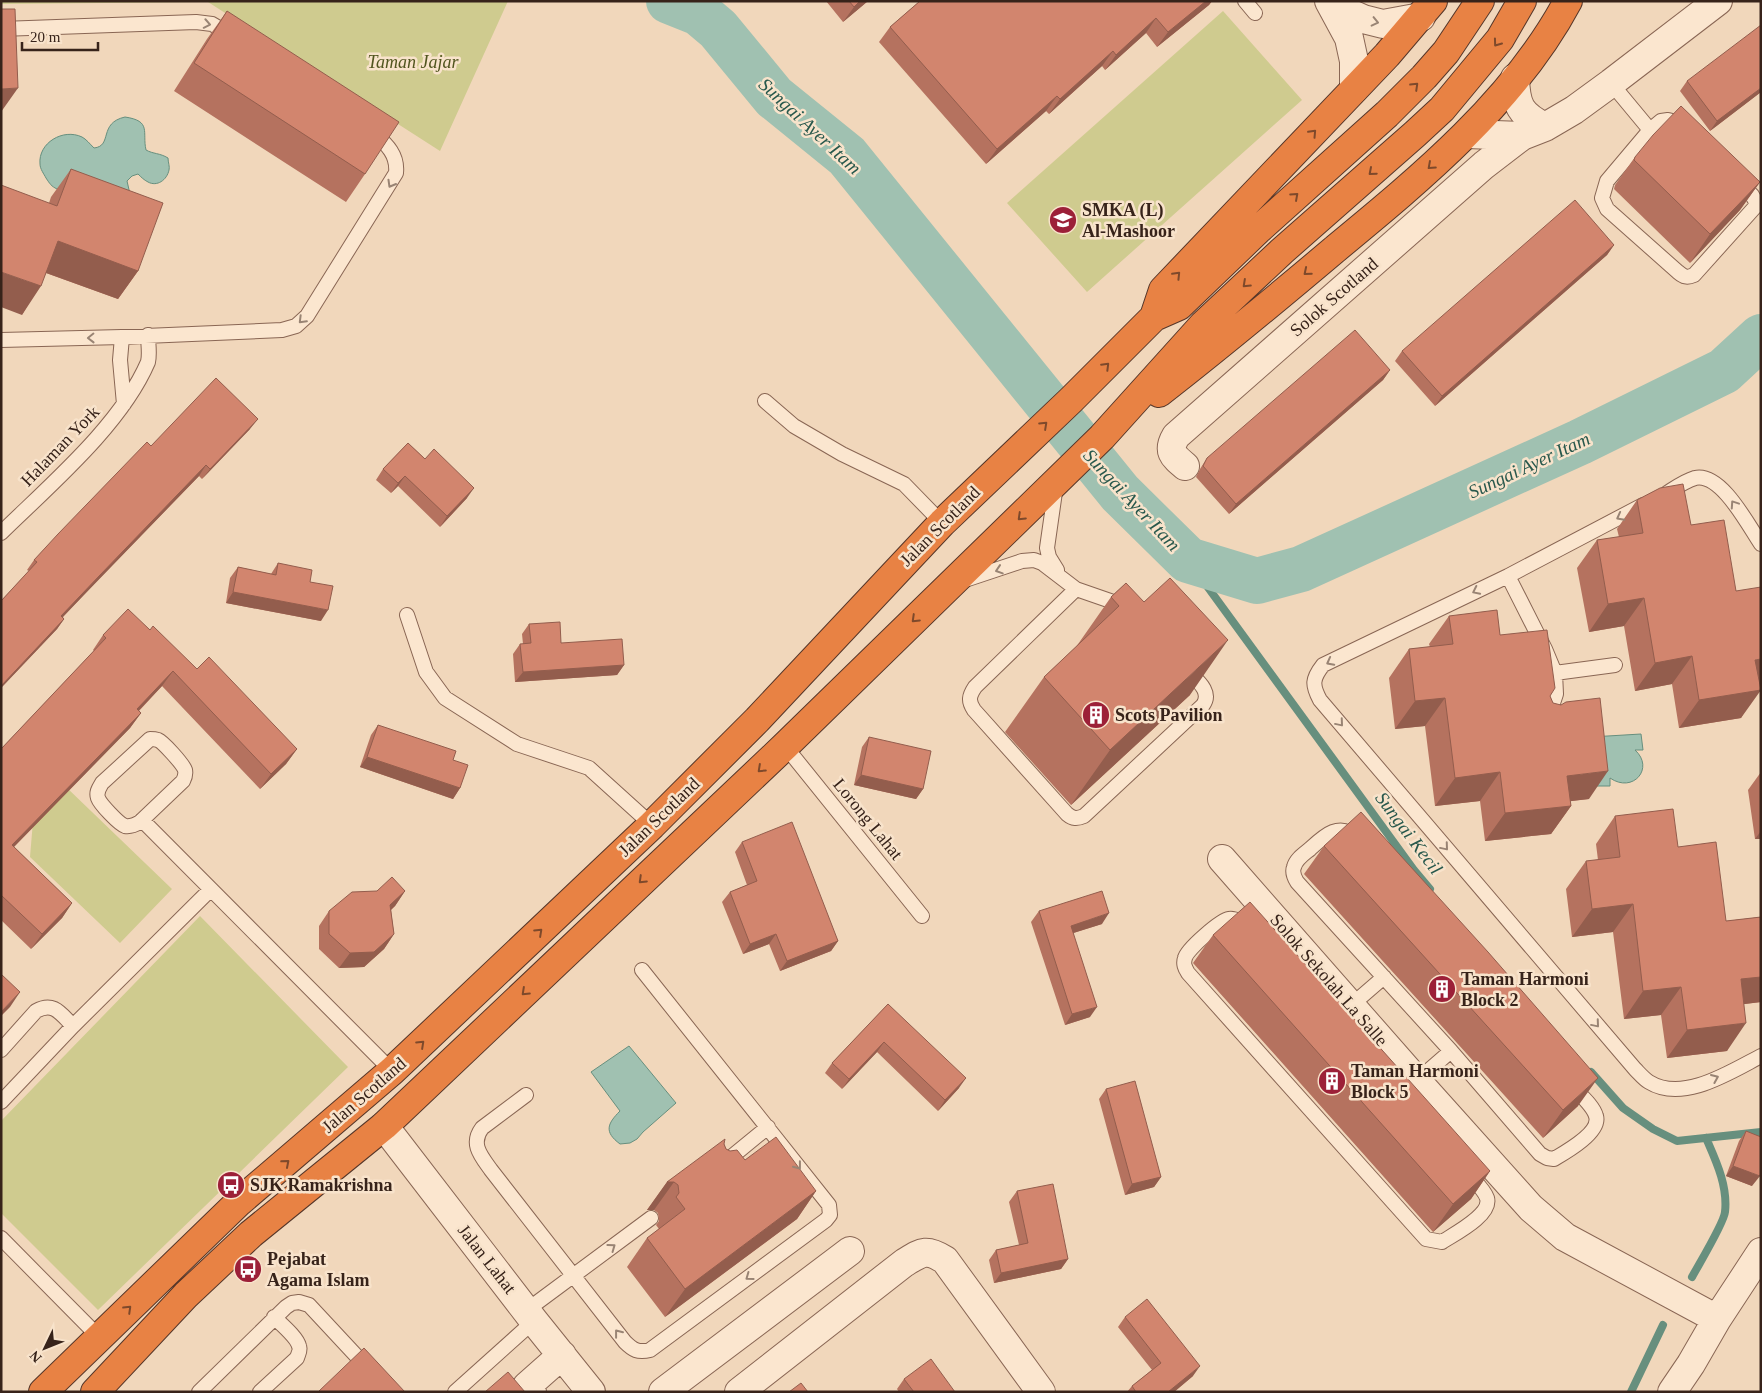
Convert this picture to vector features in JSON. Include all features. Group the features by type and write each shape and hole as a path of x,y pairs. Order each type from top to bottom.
{"highway":[{"name":"Jalan Scotland","path":"43,1392 239,1202 392,1071 652,826 757,720 942,523 1071,400 1154,317 1179,306 1259,229 1387,114 1446,52 1480,1"},
{"name":"Jalan Scotland","path":"95,1392 186,1295 251,1234 384,1126 785,746 1102,437 1203,325 1282,251 1442,109 1500,39 1522,1"},
{"path":"1102,437 1228,339 1366,223 1467,134 1515,78 1542,42 1568,1"},
{"path":"1154,317 1163,290 1354,89 1427,9"}],"street":[{"name":"Solok Scotland","path":"1184,466 1172,452 1171,444 1176,436 1484,165 1533,132 1574,110 1718,1"},
{"path":"1330,3 1363,19 1383,24 1427,9"},
{"path":"1330,3 1349,38 1354,61 1354,89"},
{"path":"1467,134 1533,132 1519,106 1516,96 1515,78"},
{"name":"Solok Sekolah La Salle","path":"1222,859 1344,1011 1411,1086 1531,1208 1565,1237 1717,1319"},
{"name":"Jalan Lahat","path":"384,1126 591,1392"},
{"path":"663,1392 850,1251"},
{"path":"739,1392 904,1263 926,1251 936,1254 945,1260 1041,1392"},
{"path":"1672,1392 1761,1252"},
{"path":"532,1392 527,1386 562,1355"}],"lane":[{"path":"1244,1 1254,13"},
{"path":"1,29 196,22 212,24 242,42"},
{"path":"1611,83 1650,130"},
{"path":"1661,121 1676,122 1752,194 1756,202 1755,207 1694,275 1690,277 1684,277 1678,272 1608,209 1602,198 1607,181 1650,130 1661,121"},
{"path":"1,340 282,330 296,326 302,321 396,173 397,164 390,149 363,123"},
{"name":"Halaman York","path":"1,533 73,463 124,405 148,360 148,335"},
{"name":"Halaman York","path":"122,337 120,360 124,405"},
{"path":"765,401 794,426 842,454 904,484 942,523"},
{"path":"1761,544 1726,492 1715,482 1706,478 1694,478 1508,576 1323,665 1316,673 1313,684 1320,700 1634,1069 1650,1082 1669,1089 1688,1089 1730,1072 1761,1056"},
{"path":"1060,479 1047,548 1049,557 1060,575"},
{"path":"950,585 1028,561 1042,563 1076,589 1128,607 1135,614"},
{"path":"1508,576 1545,648 1555,673 1556,694 1550,712 1539,725"},
{"path":"1076,589 975,686 969,695 970,703 974,710 1072,818 1084,816 1203,705 1207,694 1204,688 1179,661"},
{"path":"407,615 426,672 445,698 518,744 589,768 652,826"},
{"path":"1555,673 1615,665"},
{"path":"150,739 156,739 183,765 186,776 142,820 133,826 125,826 118,822 98,798 98,790 102,783 144,743 150,739"},
{"name":"Lorong Lahat","path":"785,746 922,916"},
{"path":"142,820 392,1071"},
{"path":"1366,850 1353,836 1343,831 1334,831 1324,836 1298,860 1293,874 1297,882 1451,1051 1540,1154 1554,1159 1591,1133 1596,1126 1597,1118 1594,1111 1561,1074"},
{"path":"4,1093 210,890"},
{"path":"1258,941 1242,923 1235,919 1227,919 1220,922 1189,951 1185,958 1184,966 1194,980 1426,1239 1442,1242 1482,1216 1487,1209 1488,1200 1484,1192 1458,1163"},
{"path":"526,1095 482,1128 476,1141 477,1149 491,1170 625,1342 634,1350 642,1352 650,1350 826,1220 830,1215 829,1205 642,970"},
{"path":"1344,1011 1384,977"},
{"path":"1,1050 36,1012 43,1007 51,1007 58,1011 73,1026"},
{"path":"1411,1086 1451,1051"},
{"path":"713,1171 768,1127"},
{"path":"455,1392 574,1276 651,1218"},
{"path":"1,1238 99,1337"},
{"path":"199,1392 274,1317 292,1303 299,1302 309,1305 390,1392"},
{"path":"260,1392 297,1358 300,1352 300,1346 297,1341 274,1317"}],"green space":[{"name":"Taman Jajar","path":"1,1 508,1 440,151 208,2 1,4"},
{"path":"1223,11 1302,100 1087,292 1007,203"},
{"path":"65,786 172,889 120,943 30,857 33,821"},
{"path":"200,916 348,1067 98,1310 1,1213 1,1121"}],"shaded area":[{"path":"125,117 139,121 142,124 146,150 168,158 169,169 164,180 155,184 145,180 138,174 132,176 127,181 130,194 57,189 51,185 40,164 40,156 47,144 53,139 67,134 84,138 94,148 100,146 111,124"},
{"path":"1641,734 1643,750 1635,750 1641,757 1643,764 1639,777 1626,783 1610,778 1610,786 1594,786 1591,737"},
{"path":"629,1046 676,1103 637,1139 630,1143 620,1144 611,1136 609,1128 612,1120 620,1111 591,1072"}],"building":[{"path":"849,1 860,1 854,7"},
{"path":"920,1 1206,1 1168,32 1156,18 1116,55 1113,51 1060,99 1057,96 997,149 890,27"},
{"path":"1,9 15,9 18,88 1,89"},
{"path":"227,11 399,122 365,174 194,63"},
{"path":"1761,25 1761,88 1717,121 1687,81"},
{"path":"1681,106 1760,182 1710,234 1634,160 1653,135"},
{"path":"71,169 163,203 138,271 58,241 41,286 1,272 1,185 57,206"},
{"path":"1575,200 1614,245 1442,396 1402,351"},
{"path":"1355,330 1390,370 1236,504 1203,466 1207,458"},
{"path":"216,378 258,419 210,469 206,465 100,575 61,616 64,619 1,686 1,601 37,562 34,560 58,534 147,442 151,446"},
{"path":"408,443 425,459 434,449 474,488 447,516 405,476 398,483 383,469"},
{"path":"1683,484 1691,525 1724,520 1736,591 1761,587 1761,659 1755,660 1761,690 1699,700 1692,656 1655,663 1644,598 1608,604 1597,540 1643,533 1637,500 1660,488"},
{"path":"278,563 312,570 310,582 333,586 328,610 233,592 238,567 276,575"},
{"path":"1170,578 1228,640 1110,750 1044,677 1119,606 1111,597 1126,583 1144,602"},
{"path":"128,609 150,630 153,626 197,669 209,657 297,749 271,774 173,671 137,709 141,713 12,845 72,903 42,934 1,895 1,749 106,638 103,635"},
{"path":"1497,610 1500,635 1547,630 1555,688 1550,696 1553,703 1561,705 1566,702 1600,698 1608,771 1567,776 1571,806 1505,813 1500,772 1455,778 1445,698 1415,701 1409,649 1453,644 1449,616"},
{"path":"560,622 561,643 622,639 624,665 523,672 520,644 531,643 529,624"},
{"path":"378,725 456,751 453,760 468,765 460,788 367,757"},
{"path":"869,737 931,751 923,789 861,775"},
{"path":"1673,809 1678,847 1716,842 1726,921 1761,917 1761,977 1741,979 1746,1023 1687,1030 1681,987 1643,991 1633,904 1592,909 1586,861 1620,857 1615,816"},
{"path":"1361,812 1488,952 1598,1078 1563,1110 1324,846"},
{"path":"792,822 838,941 787,961 776,934 750,944 730,892 757,881 742,842"},
{"path":"392,877 405,891 390,905 394,934 374,952 350,953 329,934 329,911 352,892 377,891"},
{"path":"1102,891 1109,913 1071,926 1097,1007 1072,1014 1039,911"},
{"path":"1250,902 1490,1171 1453,1204 1213,935"},
{"path":"1,974 20,992 1,1012"},
{"path":"888,1004 966,1078 945,1100 884,1042 849,1079 832,1063"},
{"path":"1135,1081 1161,1177 1132,1184 1106,1089"},
{"path":"1746,1131 1761,1137 1760,1176 1733,1166"},
{"path":"776,1137 816,1191 685,1289 647,1238 685,1209 676,1197 679,1193 678,1185 674,1182 667,1182 725,1139 726,1149 730,1151 737,1150 745,1160"},
{"path":"1053,1184 1068,1259 1001,1273 996,1250 1028,1243 1017,1191"},
{"path":"1147,1299 1200,1366 1168,1392 1136,1392 1132,1386 1161,1363 1125,1317"},
{"path":"364,1348 405,1392 318,1392"},
{"path":"931,1359 955,1392 914,1392 904,1379"},
{"path":"508,1372 525,1392 485,1392"},
{"path":"801,1383 808,1392 789,1392"}],"waterway":[{"name":"Sungai Ayer Itam","path":"669,1 699,13 718,29 774,97 847,156 1120,493 1188,560 1257,581 1301,569 1580,442 1724,371 1761,337"},
{"name":"Sungai Kecil","path":"1188,560 1414,870 1430,889"},
{"name":"Sungai Kecil","path":"1591,1072 1623,1108 1653,1129 1677,1141 1761,1132"},
{"name":"Sungai Kecil","path":"1692,1277 1716,1234 1725,1212 1723,1183 1706,1138"},
{"name":"Sungai Kecil","path":"1631,1392 1663,1325"}],"place":[{"name":"SMKA (L) Al-Mashoor","path":"1063,220"},
{"name":"Scots Pavilion","path":"1096,715"},
{"name":"Taman Harmoni Block 2","path":"1442,989"},
{"name":"Taman Harmoni Block 5","path":"1332,1081"},
{"name":"SJK Ramakrishna","path":"231,1185"},
{"name":"Pejabat Agama Islam","path":"248,1269"}]}
